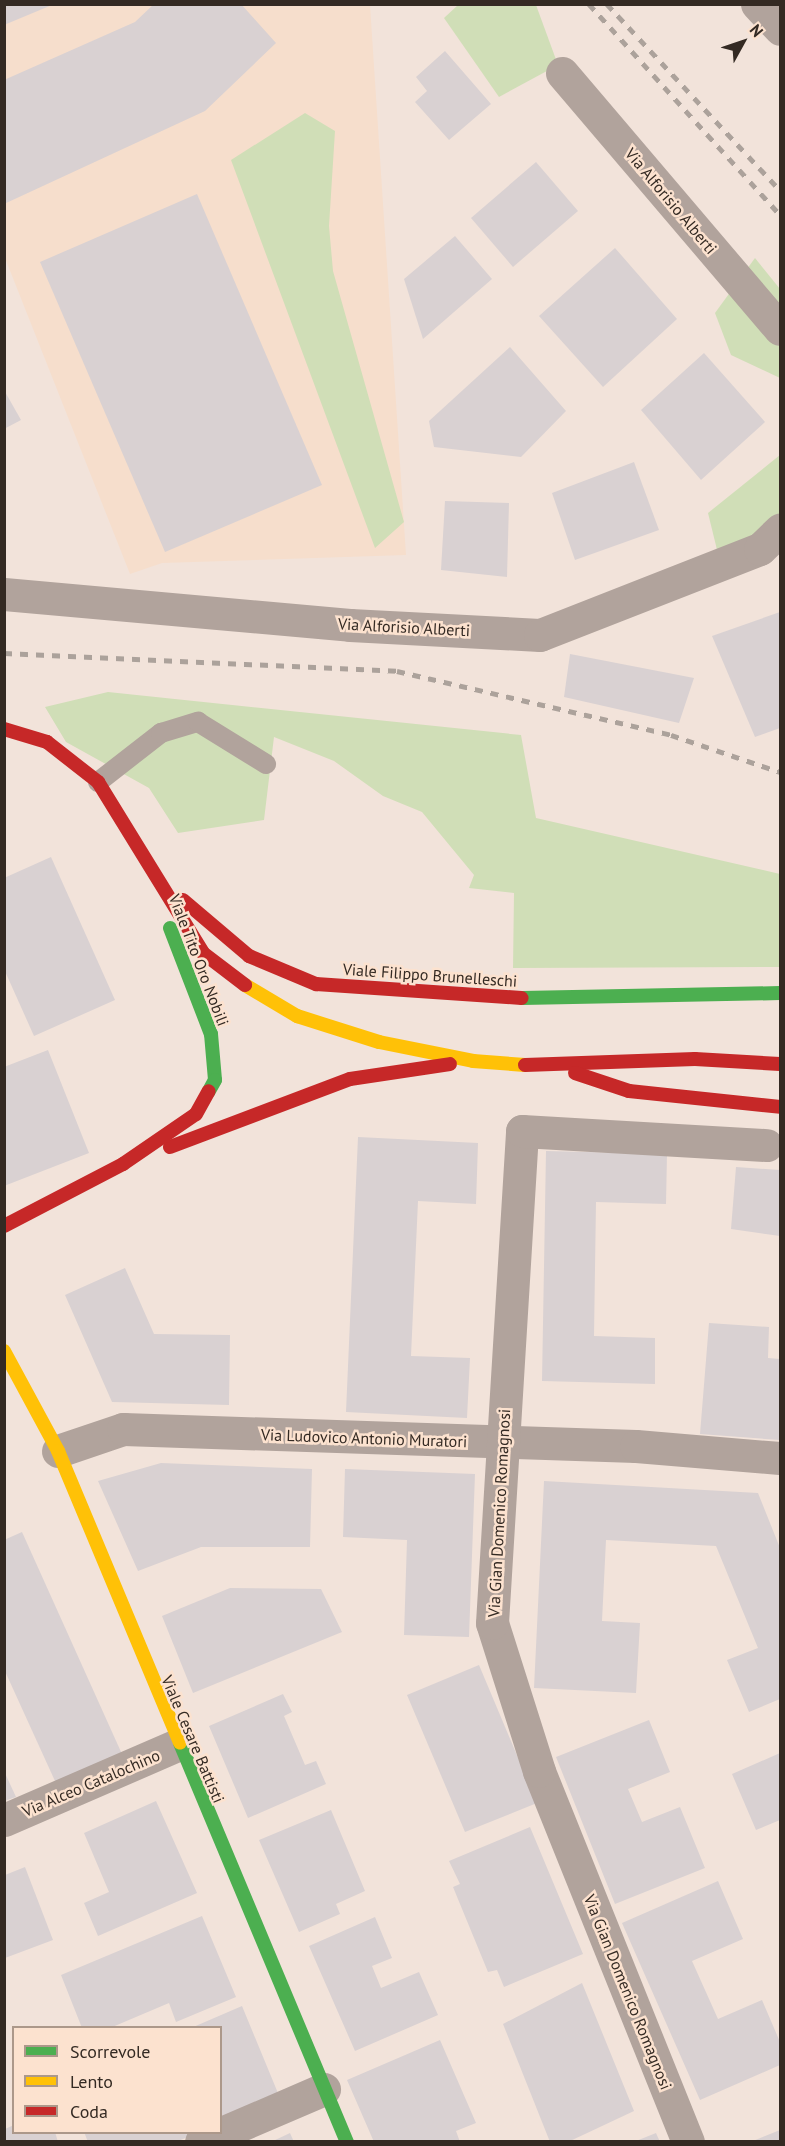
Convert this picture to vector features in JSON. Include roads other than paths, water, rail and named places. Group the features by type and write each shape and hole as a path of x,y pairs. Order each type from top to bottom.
{"street":[{"path":"757,4 780,30"},
{"name":"Via Alforisio Alberti","path":"562,73 780,329"},
{"name":"Via Alforisio Alberti","path":"4,594 350,625 540,635 774,541"},
{"name":"Viale Tito Oro Nobili","path":"4,729 48,742 98,782 134,837 180,922 202,953 232,978 297,1016 379,1042 473,1061 559,1067 694,1059 780,1064"},
{"name":"Viale Tito Oro Nobili","path":"4,1226 123,1164 196,1114 216,1067 212,1034 134,837"},
{"name":"Viale Filippo Brunelleschi","path":"134,837 196,916 249,956 316,984 503,998 780,993"},
{"name":"Viale Tito Oro Nobili","path":"123,1164 350,1079 473,1061"},
{"path":"559,1067 628,1090 780,1107"},
{"name":"Via Gian Domenico Romagnosi","path":"688,2142 538,1771 492,1623 522,1131 767,1145"},
{"name":"Viale Cesare Battisti","path":"4,1351 58,1451 177,1745 347,2142"},
{"name":"Via Ludovico Antonio Muratori","path":"58,1451 123,1429 636,1446 780,1458"},
{"name":"Via Alceo Catalochino","path":"4,1820 177,1745"},
{"path":"222,2133 324,2089"},
{"path":"201,2142 220,2134"}],"lane":[{"path":"98,782 161,733 198,722 266,764"}],"railway":[{"path":"589,4 780,215"},
{"path":"607,4 780,190"},
{"path":"4,653 397,671 671,735 780,772"}]}
